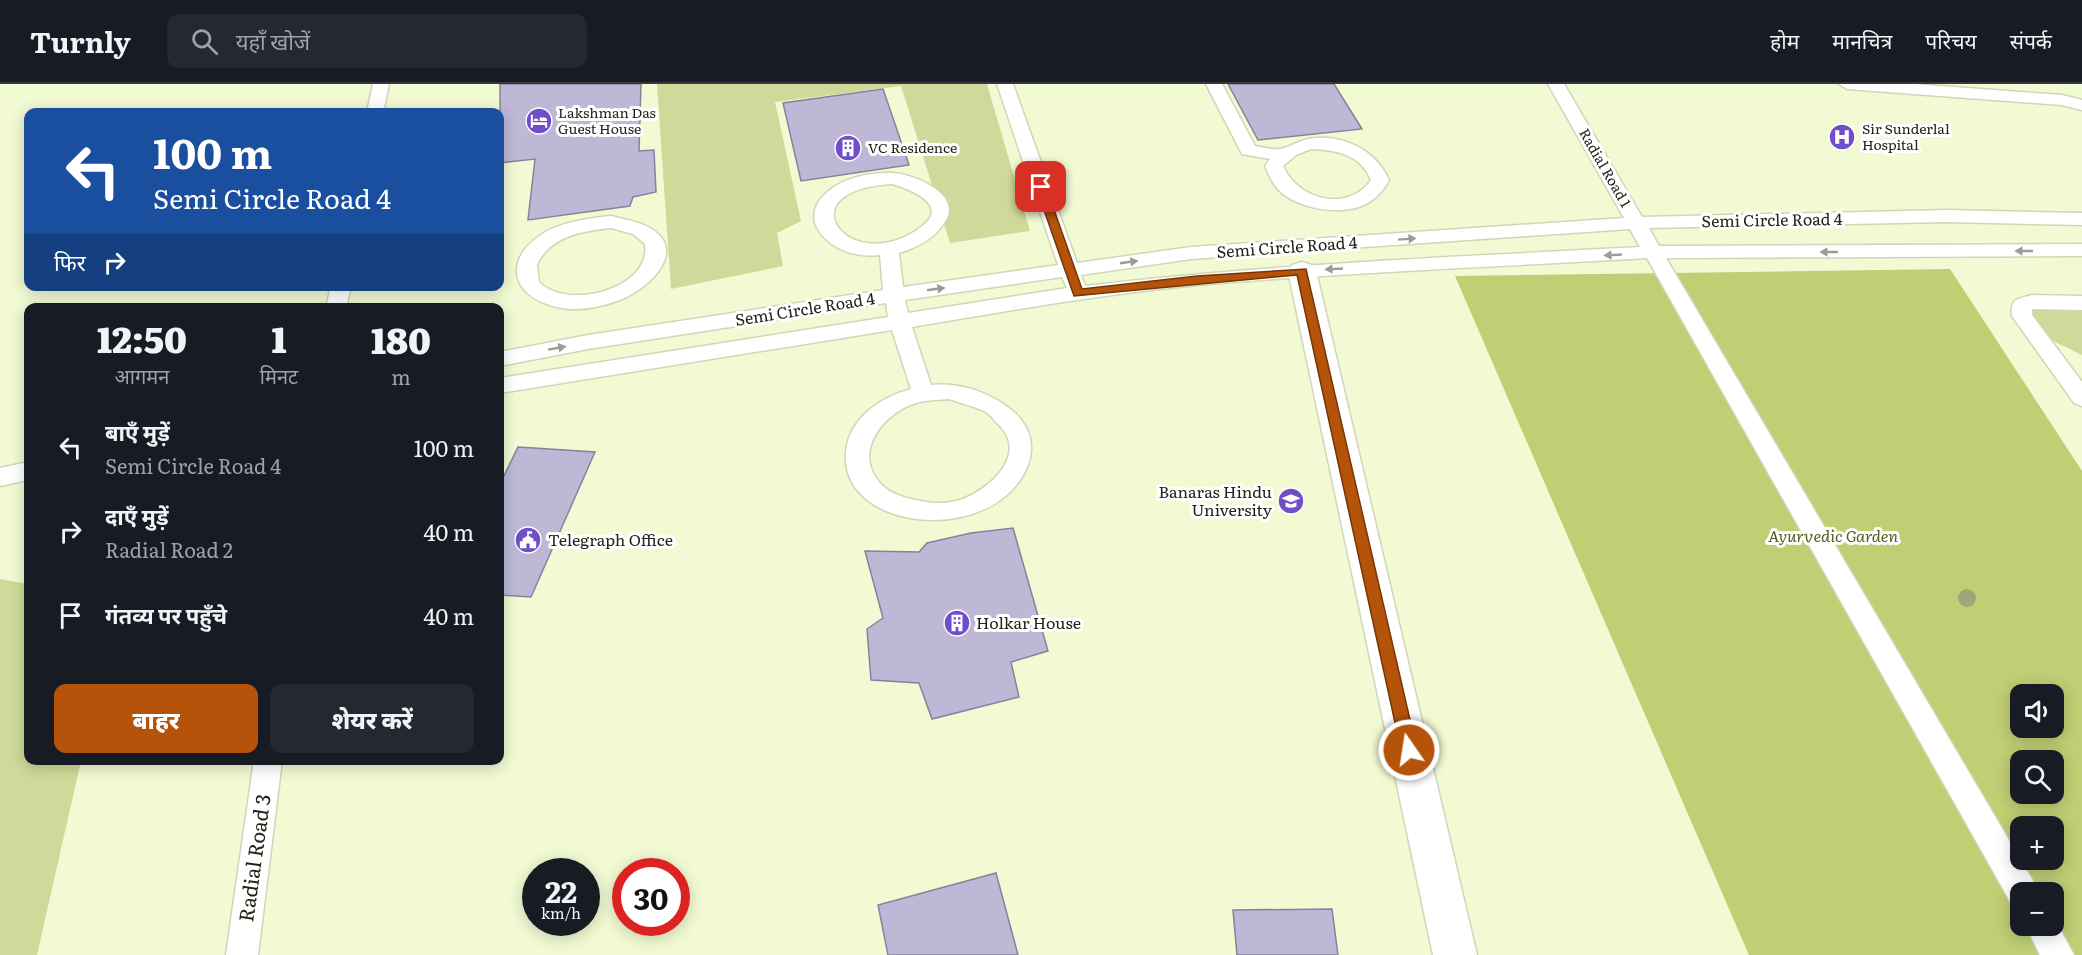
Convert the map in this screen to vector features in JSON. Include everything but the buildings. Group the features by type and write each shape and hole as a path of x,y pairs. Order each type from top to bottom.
{"street":[{"path":"1302,271 1455,955"}],"lane":[{"path":"376,108 381,84"},
{"path":"1005,84 1078,293"},
{"path":"1214,84 1248,150 1280,156"},
{"name":"Radial Road 1","path":"1556,84 2016,882"},
{"path":"1847,84 2062,100 2082,105"},
{"path":"1311,144 1330,144 1366,157 1377,168 1380,180 1376,191 1364,199 1346,204 1325,204 1303,199 1286,190 1276,178 1274,166 1280,156 1293,148 1311,144"},
{"path":"895,178 914,182 929,189 938,200 941,212 937,224 926,236 909,244 889,249 861,248 837,240 827,231 822,220 824,209 831,198 842,189 875,179 895,178"},
{"path":"1346,204 1374,267"},
{"name":"Semi Circle Road 4","path":"504,358 588,342 894,295 1191,253 1637,223 1947,216 2082,219"},
{"path":"611,222 644,231 653,240 657,251 654,264 646,276 632,288 592,302 571,303 552,300 537,293 528,284 525,272 529,259 539,246 571,228 611,222"},
{"path":"889,249 894,295 900,323 923,393"},
{"name":"Semi Circle Road 4","path":"504,385 1078,293 1197,279 1654,252 2082,250"},
{"path":"590,370 588,342 592,302"},
{"path":"2079,390 2022,316 2021,306 2032,302 2082,303"},
{"path":"950,392 976,396 998,407 1014,422 1022,442 1020,462 1009,482 989,499 963,510 936,513 909,510 885,500 868,485 858,467 857,448 865,429 879,413 900,401 923,393 950,392"},
{"path":"0,477 24,472"},
{"name":"Radial Road 3","path":"242,955 267,765"},
{"path":"2047,936 2058,955"}],"shaded area":[{"name":"Banaras Hindu University","path":"0,84 2082,84 2082,955 0,955"}],"green space":[{"path":"657,84 987,84 1030,231 950,243 901,86 775,102 801,221 777,233 783,266 671,289"},
{"name":"Ayurvedic Garden","path":"1950,269 2082,471 2082,955 1749,955 1455,276"},
{"path":"2014,299 2082,302 2082,355 2043,336"},
{"path":"0,579 24,583 24,765 80,765 37,955 0,955"}],"place":[{"name":"Lakshman Das Guest House","path":"539,121"},
{"name":"Sir Sunderlal Hospital","path":"1842,137"},
{"name":"VC Residence","path":"848,148"},
{"name":"Banaras Hindu University","path":"1291,501"},
{"name":"Telegraph Office","path":"528,540"},
{"name":"Holkar House","path":"957,623"}],"route":[{"path":"1041,187 1078,293 1197,279 1302,271 1409,750"}]}
